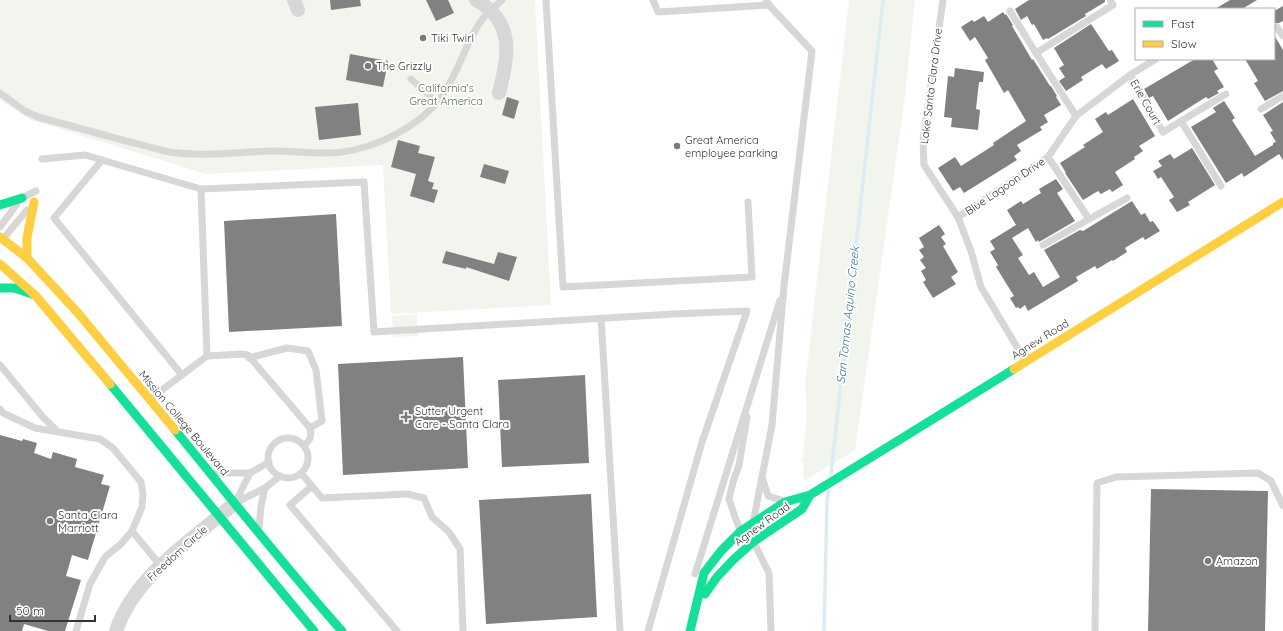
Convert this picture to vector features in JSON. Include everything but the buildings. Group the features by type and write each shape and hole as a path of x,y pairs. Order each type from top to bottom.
{"main road":[{"path":"0,205 22,198"},
{"path":"27,258 27,238 34,202"},
{"name":"Agnew Road","path":"695,607 717,577 733,560 750,533 785,502 810,495 1283,202"},
{"name":"Mission College Boulevard","path":"1,239 27,258 78,314 259,532 300,584 342,631"},
{"path":"0,264 35,295 129,406 314,631"},
{"path":"0,288 14,288 35,295"},
{"name":"Agnew Road","path":"691,628 704,573 721,551 750,533 802,509 810,495"}],"street":[{"path":"476,0 491,10 505,34 508,49 505,73 499,93"},
{"name":"Freedom Circle","path":"116,631 128,604 160,565 235,503"}],"lane":[{"path":"0,93 25,111 38,117 168,151 207,154 273,151 327,153 349,151 365,147 395,134 418,120 437,102 454,76 479,24 502,0"},
{"path":"546,0 562,287 752,277 748,202"},
{"path":"653,0 658,12 767,3 812,51 784,286 772,425 750,533"},
{"name":"Lake Santa Clara Drive","path":"943,0 923,140 924,165 958,217 971,251 981,287 1026,362"},
{"path":"1036,53 1113,5 1110,0"},
{"path":"1010,11 1076,116"},
{"path":"1277,28 1283,36"},
{"name":"Blue Lagoon Drive","path":"958,217 1048,157 1076,116 1130,75 1154,60"},
{"name":"Erie Court","path":"1130,75 1163,132 1226,94"},
{"path":"411,79 437,102"},
{"path":"1261,109 1283,96"},
{"name":"Erie Court","path":"1181,121 1221,186"},
{"path":"42,159 85,155 201,189 364,182 374,332 746,311 702,442 648,631"},
{"path":"1048,157 1090,219"},
{"path":"102,160 54,218 182,375"},
{"path":"201,189 207,356"},
{"path":"0,227 22,198 36,191 34,202 1,239"},
{"path":"1043,245 1127,198"},
{"path":"691,628 692,586 784,286"},
{"path":"601,318 620,631"},
{"path":"250,358 287,348 308,351 316,370 322,421 310,428"},
{"path":"150,400 207,356 242,354 250,358 310,428 310,440 304,446"},
{"path":"0,364 42,416 57,432"},
{"path":"752,389 739,465 729,499 734,514 750,533 769,573 771,631"},
{"path":"0,409 3,413 35,428 100,439 113,448 141,482 143,494 142,507 132,531 121,544 105,557 90,584 76,631"},
{"path":"289,438 294,439 304,446 307,451 307,463 301,473 291,478 280,476 271,468 269,462 270,450 277,442 289,438"},
{"path":"210,473 250,473 269,462"},
{"path":"235,503 250,473"},
{"path":"301,473 322,498 407,494 424,498 432,517 449,532 460,548 463,631"},
{"path":"1095,631 1097,483 1116,477 1258,473 1271,481 1283,506"},
{"path":"235,503 265,488 280,476"},
{"path":"761,476 768,496 785,502"},
{"path":"312,486 290,505 397,631"},
{"path":"259,532 261,506 265,488"},
{"path":"132,531 160,565"}],"green space":[{"name":"California's Great America","path":"0,0 535,0 551,305 391,314 383,165 206,174 31,120 0,100"},
{"path":"849,0 915,0 904,103 855,450 806,480 803,476 804,462 802,462 807,414 805,385"},
{"path":"417,314 418,336 393,337 392,316"}],"waterway":[{"name":"San Tomas Aquino Creek","path":"831,474 883,0"},
{"name":"San Tomas Aquino Creek","path":"824,631 827,502 829,490"}],"traffic: fast":[{"path":"0,205 22,198"},
{"path":"0,288 14,288 32,294"},
{"path":"690,631 704,573 721,551 741,531 785,502 810,495 1014,369"},
{"path":"110,384 314,631"},
{"path":"175,430 278,557 342,631"},
{"path":"705,594 717,577 733,560 753,542 802,509 810,495"}],"traffic: slow":[{"path":"27,258 27,238 34,202"},
{"path":"1014,369 1283,202"},
{"path":"0,237 27,258 78,313 175,430"},
{"path":"0,264 35,295 110,384"}],"place":[{"name":"Tiki Twirl","path":"423,38"},
{"name":"The Grizzly","path":"368,66"},
{"name":"Great America employee parking","path":"677,146"},
{"name":"Sutter Urgent Care - Santa Clara","path":"406,417"},
{"name":"Santa Clara Marriott","path":"50,521"},
{"name":"Amazon","path":"1208,561"}]}
